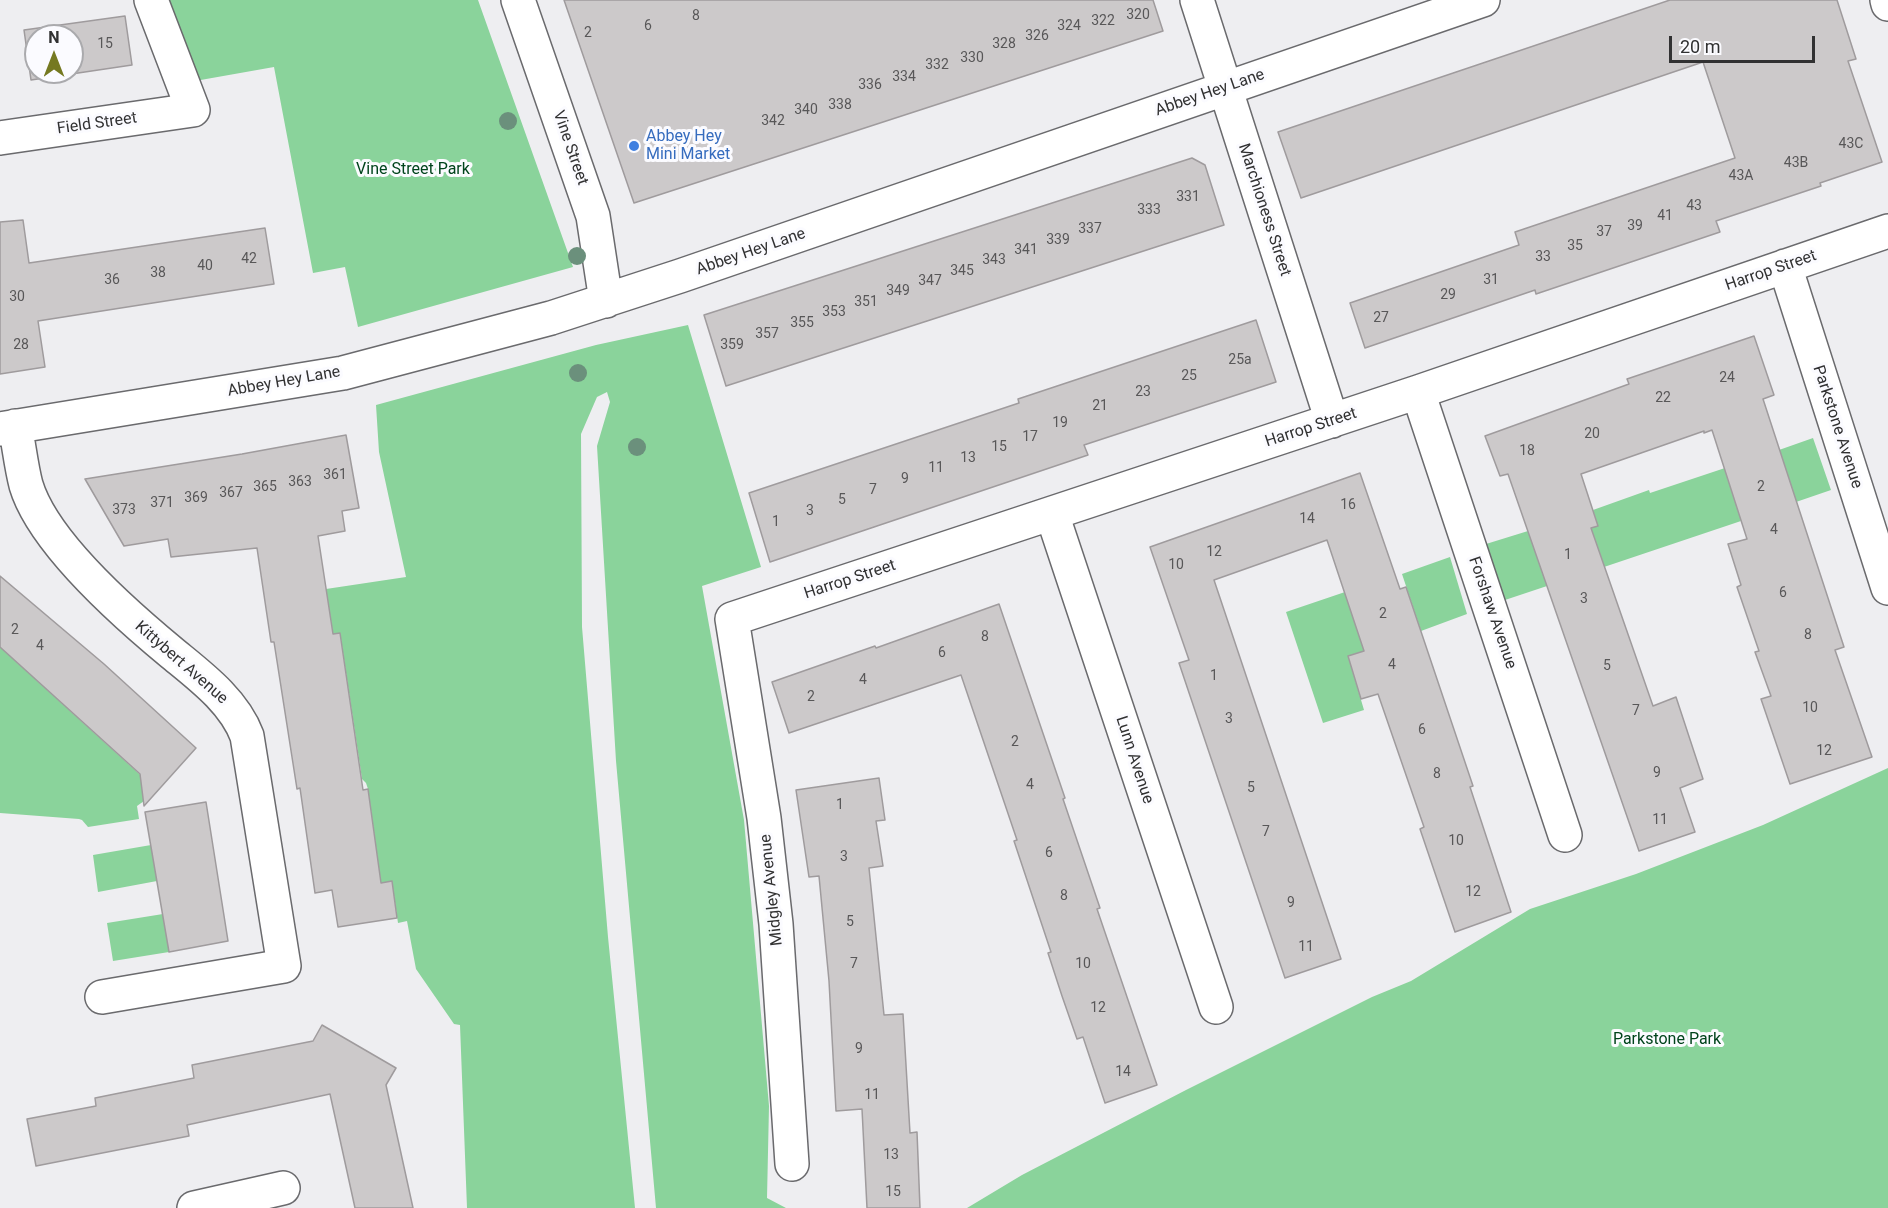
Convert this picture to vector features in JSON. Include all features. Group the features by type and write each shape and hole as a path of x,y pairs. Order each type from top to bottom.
{"street":[{"name":"Field Street","path":"0,138 193,110 151,0"},
{"name":"Vine Street","path":"518,0 593,216 606,301"},
{"name":"Marchioness Street","path":"1197,0 1332,420"},
{"name":"Abbey Hey Lane","path":"8,427 343,373 551,318 1483,0"},
{"name":"Harrop Street","path":"732,619 1418,392 1888,231"},
{"name":"Parkstone Avenue","path":"1785,266 1888,588"},
{"name":"Forshaw Avenue","path":"1418,392 1565,835"},
{"name":"Kittybert Avenue","path":"8,427 26,486 49,529 128,616 200,676 230,706 242,722 247,736 285,966 102,997"},
{"name":"Lunn Avenue","path":"1052,514 1216,1007"},
{"name":"Midgley Avenue","path":"732,619 768,854 777,936 792,1164"},
{"path":"194,1208 283,1188"}],"green space":[{"name":"Vine Street Park","path":"164,0 478,0 573,267 358,327 345,267 313,273 274,67 195,81"},
{"path":"688,325 761,567 702,586 744,820 769,1106 767,1198 786,1208 656,1208 616,761 597,446 610,402 607,392 597,397 581,434 582,627 608,937 635,1208 467,1208 460,1025 454,1024 416,969 407,921 398,923 392,882 381,883 368,789 362,779 340,633 333,634 326,589 406,577 379,452 376,405 596,345"},
{"path":"1813,438 1831,490 1796,502 1779,450"},
{"path":"1725,468 1741,521 1604,567 1591,528 1598,526 1593,510 1649,490 1650,493"},
{"path":"1528,531 1547,586 1505,600 1486,544"},
{"path":"1450,557 1467,614 1421,631 1402,574"},
{"path":"1345,592 1364,651 1348,656 1364,710 1323,723 1286,612"},
{"path":"0,647 158,791 137,806 139,819 88,827 79,819 0,813"},
{"name":"Parkstone Park","path":"1888,768 1888,1208 967,1208 1022,1175 1186,1090 1372,997 1411,981 1530,909 1636,874 1763,825"},
{"path":"151,845 157,881 98,892 93,855"},
{"path":"163,914 169,952 113,961 107,923"}],"building":[{"path":"564,0 1153,0 1163,31 634,203"},
{"path":"1670,0 1837,0 1856,59 1848,61 1882,162 1820,183 1821,186 1716,221 1720,232 1536,294 1535,290 1365,348 1350,303 1519,245 1515,232 1735,158 1703,62 1301,198 1278,132"},
{"path":"125,16 132,65 84,72 84,24 67,24"},
{"path":"1192,158 1205,165 1224,225 726,386 704,315"},
{"path":"23,220 29,263 265,228 274,284 38,321 45,367 0,374 0,222"},
{"path":"1256,320 1276,382 1084,445 1088,455 770,562 749,493 1019,403 1018,399"},
{"path":"1754,336 1774,395 1763,399 1844,647 1835,650 1872,757 1790,784 1761,699 1771,696 1755,652 1759,651 1737,587 1741,585 1728,544 1747,539 1712,430 1581,474 1598,526 1591,528 1653,706 1676,697 1703,779 1680,788 1695,832 1639,851 1508,474 1500,476 1485,436 1629,384 1627,379"},
{"path":"346,435 359,508 342,511 345,531 318,536 333,634 340,633 363,790 368,789 381,883 392,881 397,918 338,927 332,890 315,893 300,788 297,789 257,548 171,557 168,539 124,546 85,479"},
{"path":"1360,473 1400,589 1406,587 1473,786 1470,787 1511,912 1455,932 1420,829 1424,827 1378,694 1361,699 1348,656 1364,651 1327,540 1214,580 1341,959 1285,978 1179,663 1189,660 1150,547"},
{"path":"0,576 104,664 196,748 144,806 140,774 0,647"},
{"path":"999,604 1065,798 1063,799 1100,908 1097,909 1157,1085 1105,1103 1083,1037 1077,1039 1062,996 1048,953 1051,952 1014,841 1017,840 961,675 789,733 772,682"},
{"path":"879,778 885,820 876,821 883,866 869,868 884,1015 903,1014 910,1133 917,1132 920,1208 867,1208 862,1109 836,1111 829,981 819,876 809,877 796,790"},
{"path":"206,802 228,941 169,952 145,812"},
{"path":"322,1025 396,1068 386,1085 413,1208 355,1208 330,1094 187,1125 189,1136 36,1166 27,1119 96,1106 95,1098 194,1078 192,1065 313,1041"}],"place":[{"name":"Abbey Hey Mini Market","path":"634,146"}]}
